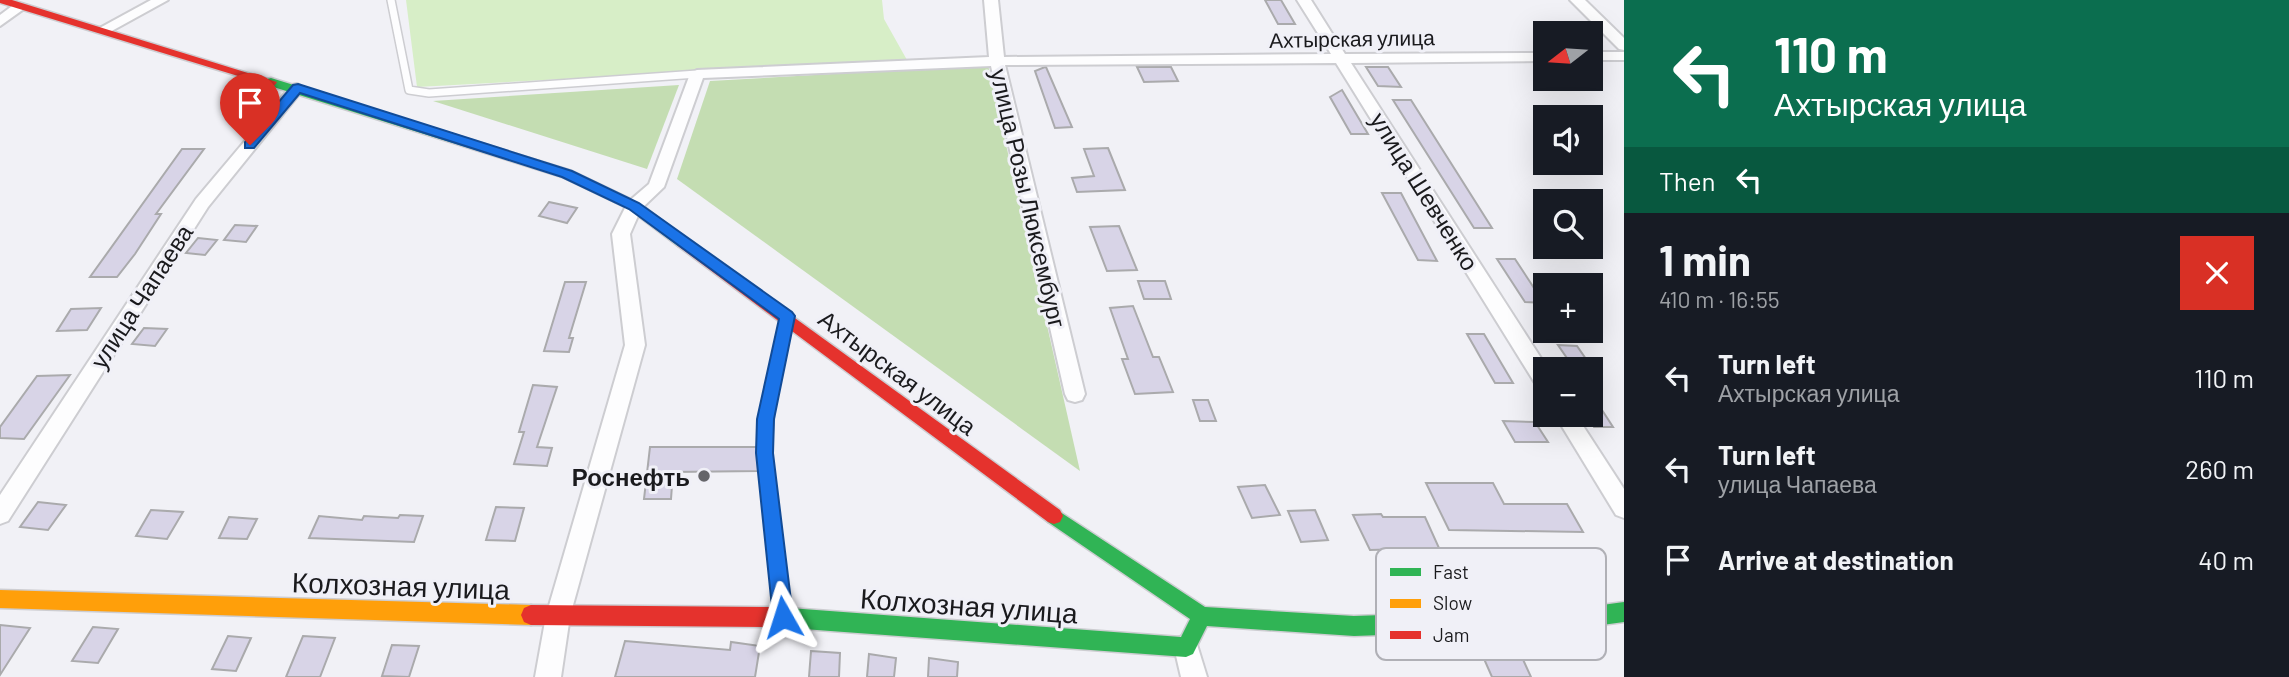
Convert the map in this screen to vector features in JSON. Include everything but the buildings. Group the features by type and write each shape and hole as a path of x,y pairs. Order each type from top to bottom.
{"main road":[{"name":"Ахтырская улица","path":"0,0 298,88 567,174 634,206 787,316 824,349 1073,530 1202,617"},
{"name":"Колхозная улица","path":"0,599 558,616 783,617 1186,647"},
{"path":"1606,614 1624,612"},
{"path":"1186,647 1202,617 1376,625"},
{"path":"1606,620 1624,622"}],"street":[{"path":"103,30 161,0"},
{"name":"улица Розы Люксембург","path":"991,0 997,61 1075,394"},
{"name":"улица Шевченко","path":"1304,0 1533,363"},
{"path":"1577,0 1624,46"},
{"path":"0,22 21,6"},
{"path":"1603,56 1624,56"},
{"name":"Ахтырская улица","path":"697,74 997,61 1533,57"},
{"path":"548,677 558,616 635,345 621,234 634,206 656,187 697,74"},
{"name":"улица Чапаева","path":"0,514 202,203 298,88"},
{"path":"1573,427 1624,508"},
{"path":"1186,647 1194,677"}],"lane":[{"path":"391,0 409,90 429,93 697,74"},
{"path":"783,617 765,453 765,419 787,316"}],"green space":[{"path":"406,0 882,0 884,19 907,60 417,87"},
{"path":"988,65 1080,471 677,179 710,81"},
{"path":"679,85 647,169 433,101"}],"traffic: fast":[{"path":"271,82 567,174 634,206 683,242"},
{"path":"1054,516 1202,616 1376,625"},
{"path":"1606,614 1624,612"},
{"path":"776,617 1186,647 1202,616"}],"traffic: slow":[{"path":"0,599 531,615"}],"traffic: jam":[{"path":"0,0 271,82"},
{"path":"683,242 1054,516"},
{"path":"531,615 776,617"}],"place":[{"name":"Роснефть","path":"704,476"}],"route":[{"path":"250,145 298,88 363,107 567,174 634,206 787,316 765,419 765,453 783,617"}]}
